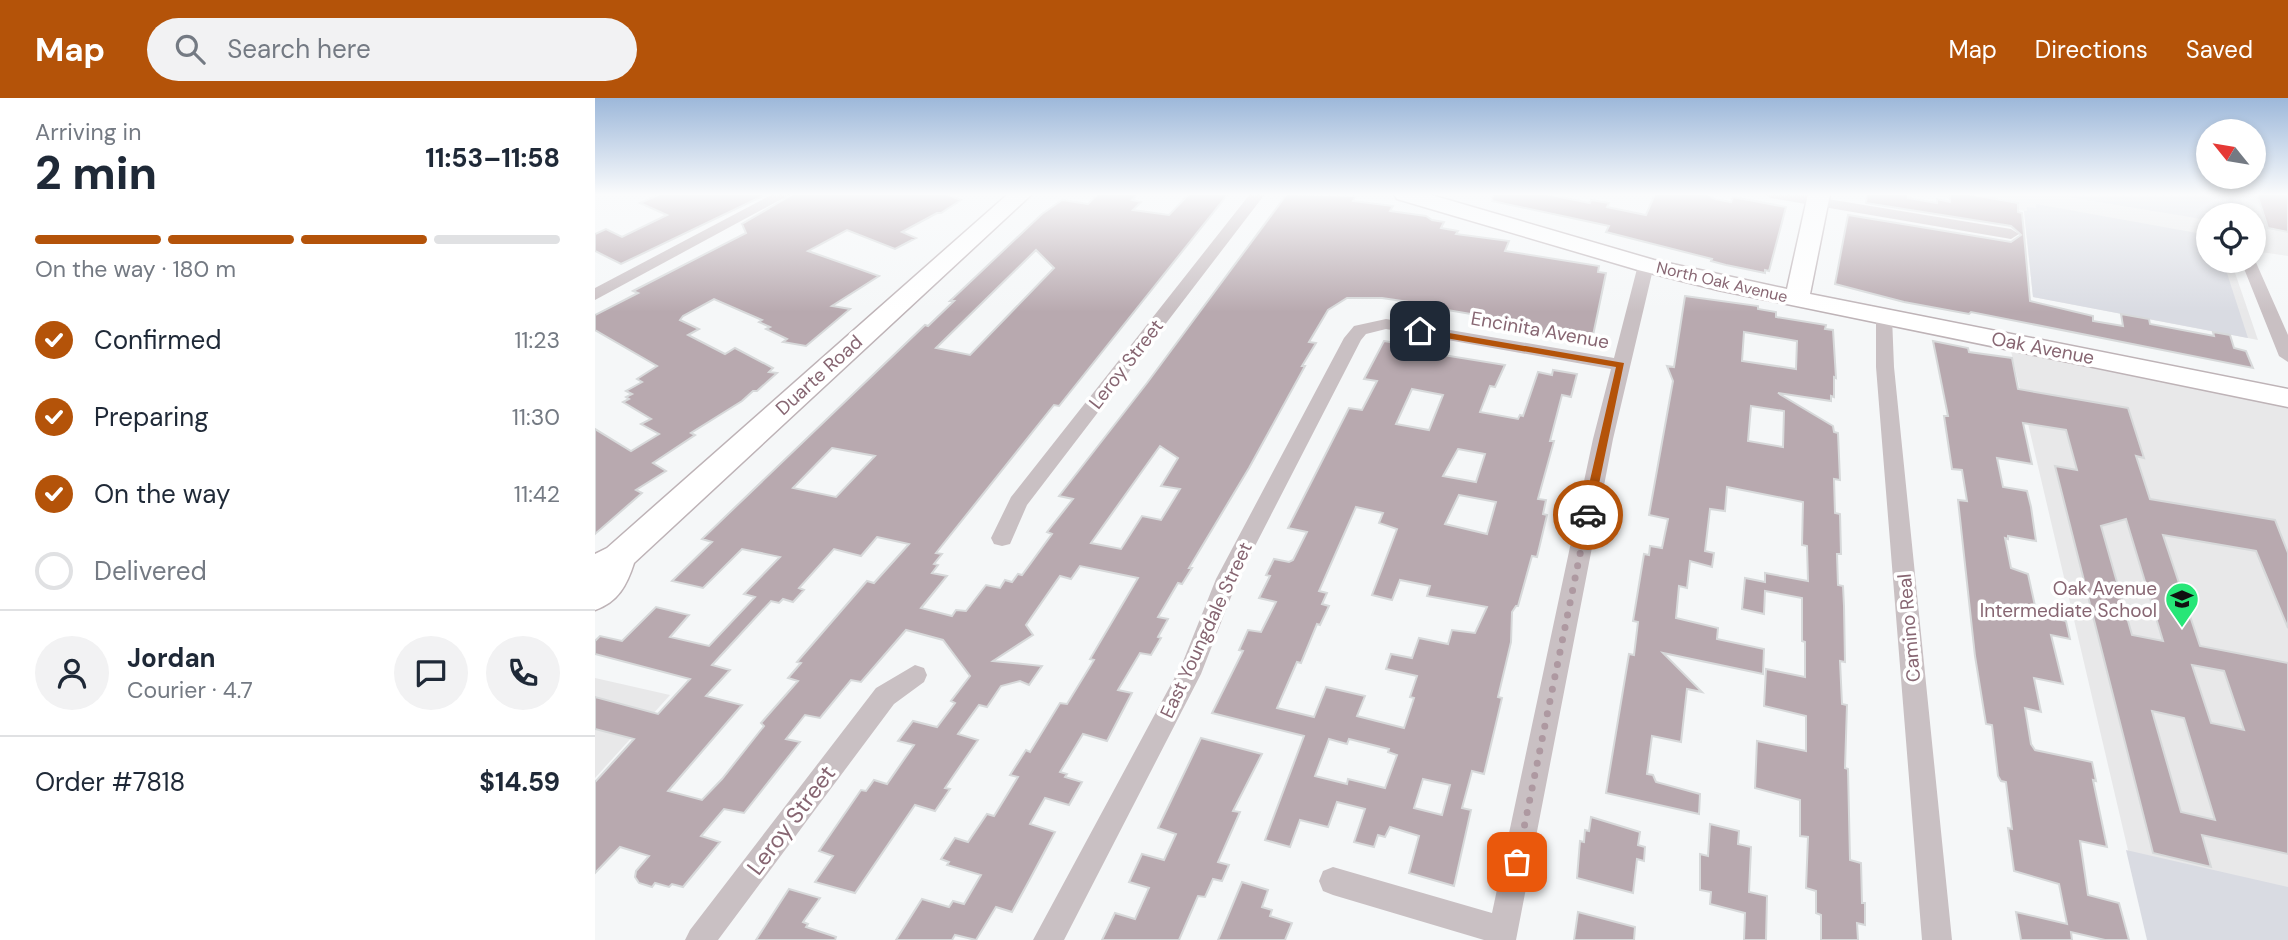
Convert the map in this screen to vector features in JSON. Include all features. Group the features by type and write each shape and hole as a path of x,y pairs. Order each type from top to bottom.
{"street":[{"path":"595,295 710,233"},
{"name":"Duarte Road","path":"595,596 611,580 607,563 977,233"},
{"name":"Leroy Street","path":"1002,538 1018,502 1227,233"},
{"name":"North Oak Avenue","path":"1539,233 1646,265 1797,299"},
{"path":"1797,299 1811,233"},
{"path":"1333,881 1502,935 1601,450 1646,265"},
{"path":"2254,273 2288,356"},
{"name":"Oak Avenue","path":"1797,299 2288,398"},
{"name":"Camino Real","path":"1884,317 1885,367 1937,940"},
{"name":"Encinita Avenue","path":"1370,326 1393,325 1621,365"},
{"name":"East Youngdale Street","path":"1048,940 1193,667 1227,579 1353,338 1360,330 1370,326"},
{"name":"Leroy Street","path":"700,940 885,696 915,675"}],"shaded area":[{"path":"2026,233 2196,233 2196,273 2235,273 2258,340 2033,297"},
{"path":"2026,233 2196,233 2196,273 2227,273 2248,338 2033,297"},
{"path":"2266,233 2288,233 2288,256 2266,253"},
{"name":"Oak Avenue Intermediate School","path":"2011,351 2288,407 2288,940 2149,940"},
{"path":"595,678 670,695 595,778"},
{"path":"2126,850 2288,887 2288,940 2147,940"}],"building":[{"path":"615,233 622,237 630,233 685,233 621,264 595,251 595,234"},
{"path":"745,233 841,233 808,251 879,276 832,306 850,309 806,346 783,342 787,339 766,329 770,327 759,322 762,320 714,299 683,316 680,320 699,329 688,335 725,354 735,348 773,368 769,372 777,373 757,391 753,391 742,401 691,433 695,435 653,463 666,471 636,490 642,493 595,534 595,429 631,451 659,434 641,424 651,419 623,402 632,394 626,391 642,382 637,379 657,366 595,330 595,315 638,293 633,291"},
{"path":"855,233 905,233 916,238 895,249"},
{"path":"1022,233 1197,233 1059,406 1054,405 936,553 942,554 934,564 938,565 932,573 947,576 921,608 952,616 956,610 966,611 986,585 1000,588 1005,580 1012,582 1018,574 1022,575 1052,534 1047,532 1073,499 1059,496 1258,233 1456,233 1509,241 1505,251 1599,266 1598,272 1606,273 1591,345 1474,322 1477,315 1424,306 1421,311 1406,309 1409,302 1382,298 1347,298 1328,310 1309,342 1316,343 1302,366 1305,366 1249,468 1189,568 1192,568 1182,584 1178,583 1158,617 1168,619 1158,637 1161,638 1151,655 1140,653 1118,690 1132,693 1107,741 1083,734 1060,772 1067,774 1065,777 1082,782 1069,805 1045,798 1030,824 1055,832 1012,912 996,907 976,940 955,935 952,940 896,940 922,899 949,907 953,901 964,904 981,875 947,865 949,862 941,859 955,838 968,842 987,814 994,816 1018,777 1010,775 1026,750 1030,752 1060,703 1067,704 1138,578 1080,566 1071,579 1060,576 1026,625 1033,635 993,661 1042,666 1029,685 1020,681 1001,686 987,707 979,705 958,734 978,740 945,788 950,789 935,811 915,805 855,893 815,882 833,856 819,851 861,790 866,791 874,780 887,784 914,745 898,741 913,721 937,727 955,703 951,701 970,676 943,640 906,630 861,682 851,680 820,718 805,715 786,739 800,742 744,813 724,809 701,836 720,842 683,887 655,883 652,887 639,883 635,877 636,871 649,856 620,847 595,873 595,782 634,739 595,729 595,697 658,714 690,679 595,654 595,641 600,636 622,641 656,607 689,615 670,637 709,646 755,597 744,594 780,557 742,549 703,588 672,581 712,542 702,539 925,325 928,326 954,301 950,301","holes":["1036,250 1054,268 970,355 936,348","1160,446 1178,458 1161,486 1180,489 1161,520 1142,516 1121,549 1091,543","832,448 875,456 836,497 793,488","877,537 909,544 874,583 867,581 797,662 801,663 788,678 798,681 761,723 764,726 722,779 702,800 668,791 742,705 706,696 730,670 712,665 771,601 779,603 783,599 793,602 804,590 799,588 834,549 861,556"]},
{"path":"1611,233 1779,233 1769,271 1765,270 1765,273 1711,261 1712,259"},
{"path":"1845,233 1958,233 2011,242 2021,235 2019,233 2024,233 2030,301 2093,316 2093,321 2123,326 2121,314 2149,319 2150,324 2214,336 2213,332 2230,335 2234,348 2246,351 2253,368 1971,312 1969,314 1904,302 1835,284"},
{"path":"1685,296 1758,306 1758,309 1776,312 1776,317 1826,325 1825,329 1833,330 1836,378 1834,377 1834,397 1831,396 1831,401 1778,393 1833,426 1834,432 1838,433 1840,480 1834,479 1835,513 1840,514 1841,554 1837,554 1838,585 1843,586 1844,606 1845,662 1840,661 1842,704 1847,705 1845,768 1848,769 1850,860 1861,863 1862,903 1865,903 1865,925 1857,923 1858,940 1821,940 1821,915 1816,913 1816,891 1806,888 1808,837 1800,836 1800,800 1755,788 1757,741 1806,751 1806,716 1764,706 1766,669 1805,677 1805,642 1802,641 1802,598 1765,591 1764,614 1742,609 1745,578 1765,582 1765,573 1808,581 1807,546 1802,545 1803,502 1727,487 1725,511 1710,509 1705,551 1714,553 1712,567 1690,561 1687,588 1679,586 1676,618 1718,628 1717,639 1764,649 1763,674 1663,653 1702,692 1687,689 1681,742 1652,736 1647,774 1653,775 1656,782 1700,794 1699,814 1606,793 1629,654 1634,655 1638,622 1633,621 1644,554 1649,555 1650,546 1662,548 1668,519 1649,515 1673,381 1667,366 1674,367","holes":["1744,332 1797,341 1796,369 1742,361","1751,406 1784,411 1783,447 1748,441"]},
{"path":"1384,341 1408,345 1406,349 1505,365 1495,387 1490,386 1480,412 1518,419 1520,415 1523,416 1538,372 1552,375 1553,370 1577,374 1571,397 1562,395 1550,441 1554,441 1538,499 1546,500 1543,514 1547,515 1537,557 1532,556 1518,606 1512,612 1511,642 1498,697 1502,698 1484,774 1472,771 1462,808 1471,810 1454,886 1409,873 1419,836 1390,827 1385,837 1378,835 1374,847 1354,842 1365,809 1337,802 1328,827 1300,820 1290,847 1265,840 1304,736 1212,713 1243,651 1239,650 1248,630 1261,632 1276,602 1259,598 1270,576 1266,575 1274,559 1289,562 1293,560 1307,532 1288,528 1349,408 1362,410 1377,381 1364,379","holes":["1412,389 1443,395 1429,430 1396,424","1458,449 1485,454 1476,482 1443,476","1459,495 1496,502 1487,534 1445,524","1356,507 1383,513 1379,523 1397,529 1372,595 1392,600 1400,580 1430,586 1427,596 1487,607 1475,633 1452,630 1448,644 1419,638 1412,658 1391,654 1386,669 1417,676 1410,697 1414,698 1404,728 1357,716 1365,696 1326,687 1314,717 1277,708 1297,662 1301,663 1317,624 1320,625 1329,606 1322,604 1327,593 1319,591","1329,739 1347,744 1349,739 1389,749 1388,752 1397,755 1385,788 1348,779 1347,784 1315,776","1423,779 1450,785 1442,815 1414,808"]},
{"path":"1933,341 1968,348 1969,352 2012,358 2018,389 2128,408 2144,458 2136,456 2150,499 2275,520 2288,553 2288,628 2256,551 2163,535 2200,646 2288,663 2288,854 2202,835 2211,867 2153,853 2055,466 2077,470 2066,430 2023,423 2032,464 1997,458 2003,487 2027,491 2036,541 2008,536 2008,539 2005,538 2011,568 2028,574 2037,615 2066,621 2070,639 2051,635 2063,684 2034,678 2041,712 2025,708 2031,744 2035,750 2092,762 2096,781 2093,780 2107,847 2080,841 2088,895 2119,903 2129,940 2105,940 2071,932 2072,940 2021,940 2016,912 2067,924 2059,884 2014,871 2008,828 2012,829 2006,782 2001,781 1998,776 1992,725 1986,724 1975,656 1958,500 1967,501 1962,470 1952,469 1944,416 1948,416","holes":["2126,519 2163,641 2132,635 2101,526","2192,665 2224,671 2244,730 2211,723","2152,711 2184,718 2215,820 2181,812"]},
{"path":"1201,738 1262,754 1233,811 1240,812 1218,862 1229,865 1222,881 1213,879 1205,897 1198,896 1179,940 1102,940 1115,913 1135,919 1149,888 1129,882 1142,854 1164,860 1176,834 1158,828"},
{"path":"1591,817 1640,832 1638,845 1645,847 1644,861 1637,859 1633,893 1577,878 1580,841 1584,842 1585,830 1589,831"},
{"path":"1710,824 1739,831 1738,844 1751,847 1749,892 1767,896 1766,940 1744,940 1745,913 1710,904 1711,892 1700,890 1700,854 1708,856"},
{"path":"1242,882 1268,890 1262,907 1272,910 1270,916 1292,923 1285,940 1218,940"},
{"path":"789,889 820,898 803,922 808,924 806,927 836,937 835,940 756,940"},
{"path":"1578,912 1635,927 1634,940 1574,940"}],"way so far":[{"path":"1517,862 1588,515"}],"place":[{"name":"Oak Avenue Intermediate School","path":"2182,629"}],"route":[{"path":"1420,331 1621,365 1588,515"}]}
